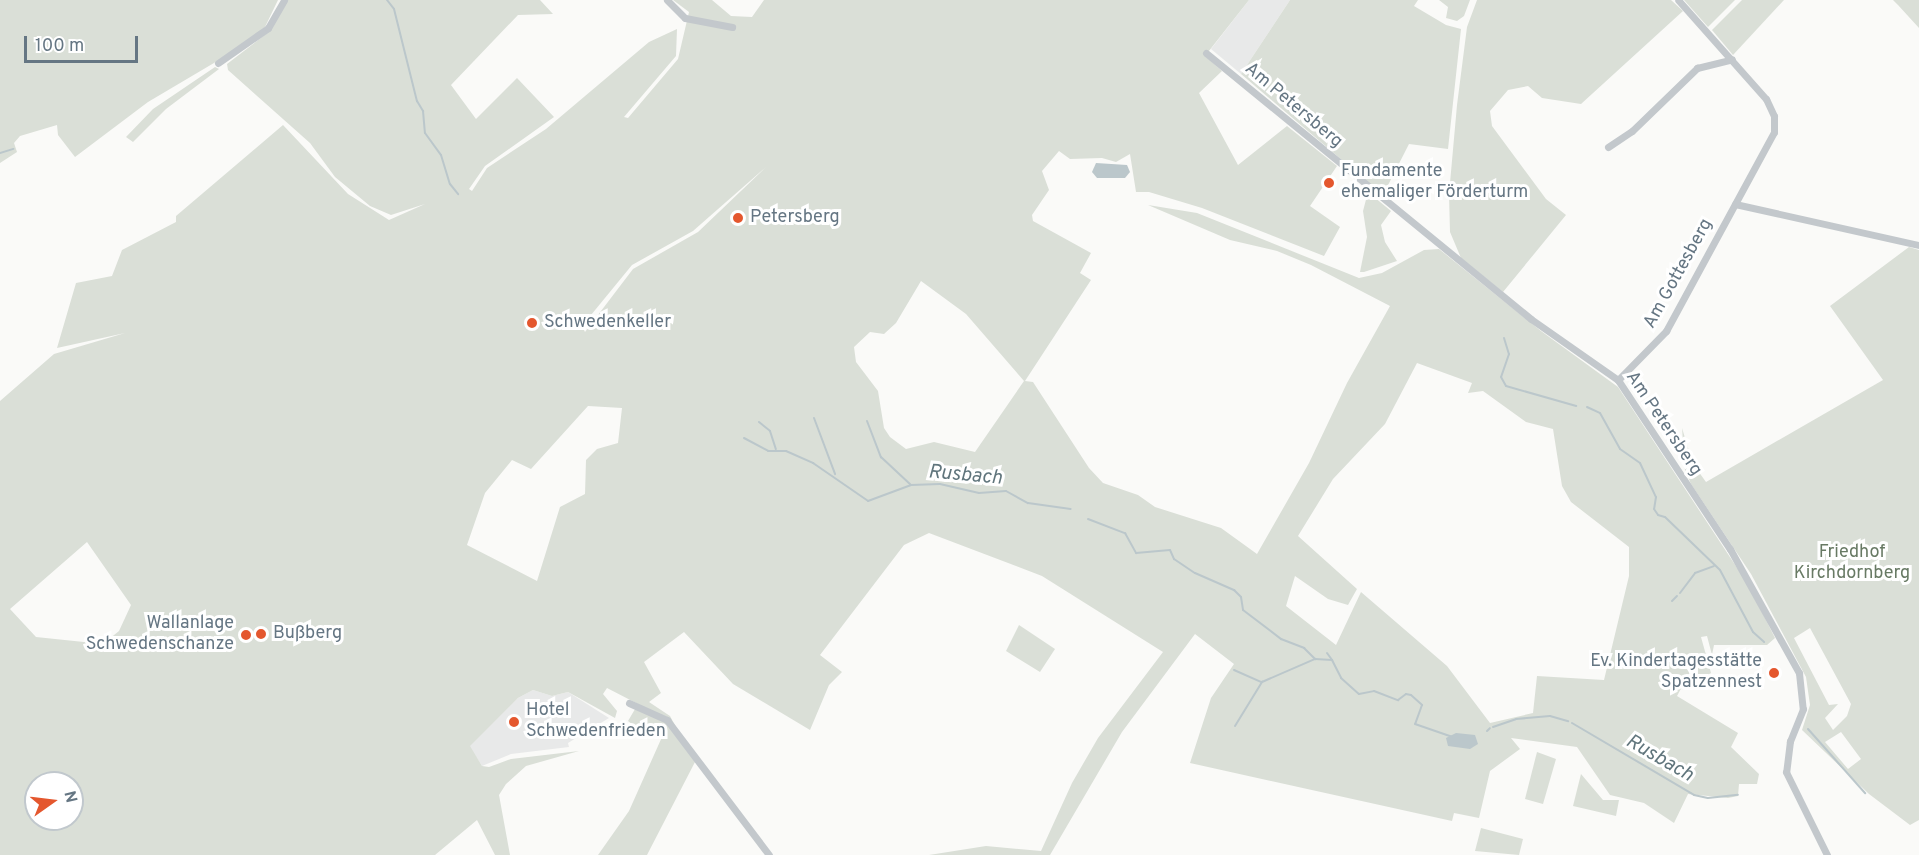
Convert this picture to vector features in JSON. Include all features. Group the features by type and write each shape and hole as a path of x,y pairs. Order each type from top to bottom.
{"street":[{"path":"218,63 268,28 284,0"},
{"path":"668,0 686,18 732,27"},
{"name":"Am Gottesberg","path":"1618,380 1666,331 1771,140 1775,124 1766,99 1678,0"},
{"name":"Am Petersberg","path":"1206,53 1532,319 1618,380 1740,565 1799,673 1803,709 1790,741 1786,772 1827,855"},
{"path":"1608,147 1632,131 1697,68 1732,59"},
{"path":"1735,204 1919,245"},
{"path":"628,703 667,720 769,855"}],"shaded area":[{"path":"1249,0 1290,0 1241,74 1211,49"},
{"path":"1096,163 1127,165 1130,172 1125,178 1097,178 1092,172"},
{"path":"533,690 552,696 568,692 609,718 568,743 569,747 511,754 482,766 469,746 518,698"},
{"path":"1456,733 1475,735 1478,744 1470,749 1448,746 1446,738"}],"green space":[{"path":"0,0 278,0 265,27 241,47 148,102 75,157 58,135 57,125 20,136 14,143 17,152 0,163"},
{"path":"288,0 540,0 553,14 518,15 451,85 476,119 517,78 554,117 485,166 469,189 472,191 487,168 546,129 649,42 677,29 676,56 624,117 628,118 678,59 689,12 673,0 712,0 731,16 752,17 764,0 1249,0 1205,56 1222,71 1199,93 1238,165 1287,126 1337,166 1310,206 1340,227 1324,256 1202,208 1149,192 1136,192 1130,154 1116,162 1102,158 1070,159 1059,151 1042,171 1049,190 1032,215 1033,221 1091,253 1080,273 1091,280 1025,381 1033,382 1089,468 1103,483 1138,495 1155,507 1221,528 1257,554 1309,463 1347,383 1390,306 1311,265 1277,251 1230,240 1148,205 1197,213 1359,278 1382,273 1424,250 1439,249 1541,331 1618,387 1749,586 1775,638 1767,645 1714,645 1712,655 1707,636 1701,637 1711,673 1703,678 1691,670 1677,696 1738,733 1731,747 1759,774 1757,784 1739,784 1738,796 1728,798 1688,794 1674,823 1644,803 1610,795 1577,747 1511,738 1520,749 1490,771 1479,818 1454,813 1452,821 1190,763 1211,698 1234,664 1195,634 1122,732 1050,855 929,855 986,846 1041,851 1072,783 1098,738 1163,652 1042,576 929,533 904,545 820,655 842,672 829,685 810,730 733,684 684,632 644,662 661,693 649,702 670,716 695,762 647,855 598,855 629,811 662,737 659,729 646,735 628,721 638,704 607,688 603,694 617,711 615,718 568,692 552,696 533,690 518,698 470,746 482,766 489,767 511,759 579,751 526,766 506,784 499,795 510,855 495,855 477,820 435,855 0,855 0,401 54,354 125,333 57,348 76,283 112,276 122,250 176,222 176,216 283,125 348,194 389,220 425,204 391,215 370,206 335,177 310,143 228,70 227,64 270,31","holes":["766,167 698,232 633,269 585,332 582,326 632,265 693,231","921,281 966,314 1024,381 975,452 934,442 906,449 890,437 884,428 878,391 856,362 854,347 870,332 884,334 896,323","1417,363 1472,383 1468,393 1483,391 1526,422 1553,429 1562,486 1571,502 1629,547 1629,576 1604,680 1537,676 1533,713 1490,723 1447,666 1361,592 1336,645 1286,606 1295,576 1328,599 1348,605 1357,589 1298,536 1333,479 1385,424","588,406 622,408 618,443 597,449 586,460 585,494 560,507 537,581 467,545 485,493 512,460 531,469","87,542 131,605 119,631 103,644 36,637 10,609"]},
{"path":"1290,0 1418,0 1414,6 1446,25 1461,29 1448,149 1409,144 1383,195 1241,74"},
{"path":"1439,0 1470,0 1464,16 1457,21 1446,18 1448,7"},
{"path":"1477,0 1671,0 1683,11 1581,104 1542,98 1528,86 1508,90 1490,111 1492,126 1546,199 1566,215 1503,292 1461,258 1450,232 1449,194 1457,105 1467,27"},
{"path":"1684,0 1735,0 1708,27"},
{"path":"1742,0 1784,0 1733,55 1712,30"},
{"path":"1893,0 1919,0 1919,28 1898,5"},
{"path":"215,67 219,69 166,109 133,142 126,137 153,109"},
{"path":"1368,192 1391,211 1381,225 1385,242 1397,261 1360,272 1367,237 1363,211"},
{"name":"Friedhof Kirchdornberg","path":"1909,247 1919,250 1919,820 1910,825 1869,794 1802,730 1810,705 1806,677 1751,574 1691,484 1685,470 1682,428 1693,464 1706,482 1883,380 1830,306","holes":["1810,628 1851,704 1847,716 1833,730 1825,718 1838,704 1829,705 1794,638","1841,732 1861,759 1848,769 1825,742"]},
{"path":"1019,625 1055,649 1040,672 1006,651"},
{"path":"1537,752 1556,759 1543,804 1525,799"},
{"path":"1581,774 1603,800 1619,800 1616,816 1573,806"},
{"path":"1481,828 1523,839 1519,855 1475,851"}],"waterway":[{"path":"387,0 394,9 417,101 423,111 425,133 441,155 450,184 458,194"},
{"path":"0,153 13,149"},
{"path":"1504,338 1509,354 1501,377 1506,386 1576,406"},
{"path":"1587,407 1600,413 1620,449 1640,463 1656,497 1654,509 1658,515 1665,517 1720,570 1753,632 1764,642"},
{"name":"Rusbach","path":"814,418 835,474"},
{"name":"Rusbach","path":"867,421 881,457 911,485"},
{"name":"Rusbach","path":"759,422 770,431 776,449"},
{"name":"Rusbach","path":"744,438 768,451 786,451 813,463 868,501 911,485 940,484 979,493 1006,491 1028,503 1071,509"},
{"name":"Rusbach","path":"1088,519 1125,533 1136,553 1170,550 1174,559 1195,573 1234,590 1241,597 1243,610 1281,639 1304,648 1315,659 1332,660 1341,678 1359,694 1374,691 1398,700 1406,694 1411,695 1422,705 1415,724 1452,737"},
{"path":"1680,593 1695,573 1714,566"},
{"path":"1672,601 1677,596"},
{"name":"Rusbach","path":"1327,653 1332,660"},
{"name":"Rusbach","path":"1235,726 1262,682 1315,659"},
{"name":"Rusbach","path":"1234,670 1261,682"},
{"name":"Rusbach","path":"1493,727 1516,719 1550,716 1568,721"},
{"name":"Rusbach","path":"1572,723 1694,795 1708,798 1738,795"},
{"name":"Rusbach","path":"1487,731 1490,728"},
{"path":"1808,729 1865,793"}],"place":[{"name":"Fundamente ehemaliger Förderturm","path":"1329,183"},
{"name":"Petersberg","path":"738,218"},
{"name":"Schwedenkeller","path":"532,323"},
{"name":"Bußberg","path":"261,634"},
{"name":"Wallanlage Schwedenschanze","path":"246,635"},
{"name":"Ev. Kindertagesstätte Spatzennest","path":"1774,673"},
{"name":"Hotel Schwedenfrieden","path":"514,722"}]}
